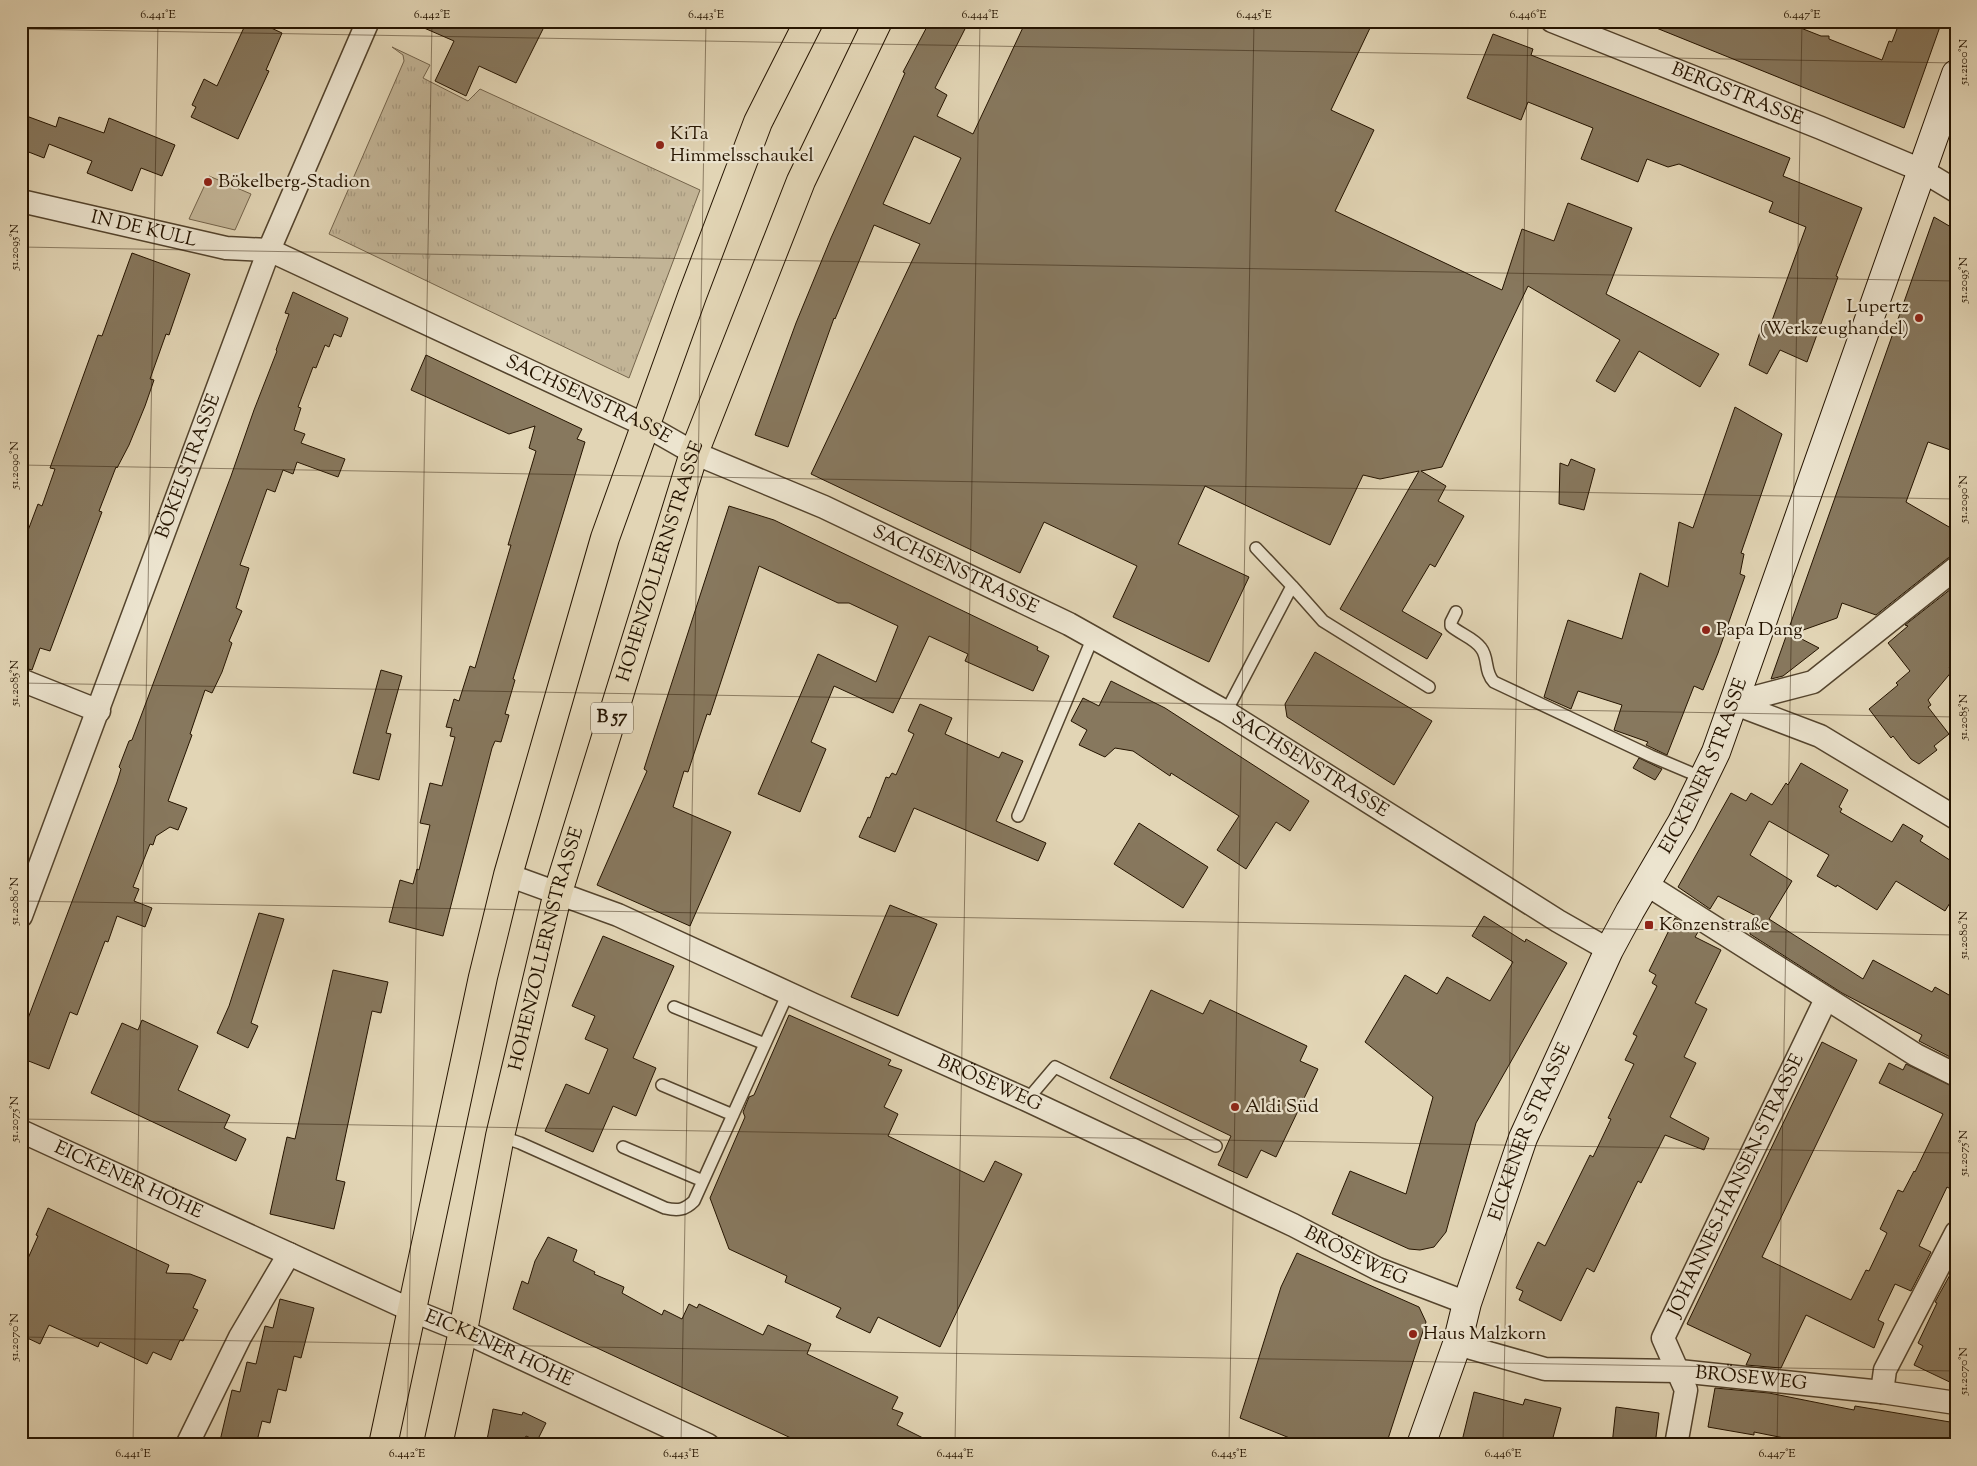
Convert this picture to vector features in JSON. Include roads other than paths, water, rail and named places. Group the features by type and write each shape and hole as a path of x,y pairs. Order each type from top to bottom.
{"main road":[{"path":"384,1445 411,1310 483,977 508,875 605,538 758,122 809,21"},
{"name":"HOHENZOLLERNSTRASSE","path":"438,1445 463,1331 500,1136 558,892 694,453 801,181 878,21"}],"street":[{"name":"BÖKELSTRASSE","path":"21,916 269,250 368,21"},
{"name":"BERGSTRASSE","path":"1552,21 1821,128 1921,170 1956,191"},
{"name":"EICKENER STRASSE","path":"1421,1445 1457,1344 1467,1303 1524,1138 1609,950 1682,822 1716,752 1956,74"},
{"name":"IN DE KULL","path":"21,201 226,248 269,250"},
{"name":"SACHSENSTRASSE","path":"269,250 645,425 694,453 824,507 1069,624 1226,712 1558,921 1609,950"},
{"path":"1733,703 1813,682 1956,568"},
{"path":"21,680 98,710"},
{"path":"1733,703 1820,736 1956,818"},
{"name":"BRÖSEWEG","path":"508,875 618,915 1027,1100 1293,1225 1378,1269 1467,1303"},
{"path":"1646,884 1916,1055 1956,1075"},
{"name":"JOHANNES-HANSEN-STRASSE","path":"1679,1371 1663,1338 1826,999"},
{"name":"EICKENER HÖHE","path":"21,1131 411,1310 463,1331 708,1445"},
{"path":"1882,1392 1885,1370 1956,1233"},
{"path":"187,1445 240,1337 288,1254"},
{"name":"BRÖSEWEG","path":"1457,1344 1545,1369 1679,1371 1882,1392 1956,1403"},
{"path":"1676,1445 1686,1390 1679,1371"}],"lane":[{"path":"1256,548 1323,621 1429,687"},
{"path":"1226,712 1292,586"},
{"path":"1456,612 1451,626 1477,643 1482,649 1488,676 1494,682 1651,756 1703,778"},
{"path":"1018,816 1093,637"},
{"path":"500,1136 520,1143 666,1208 674,1210 687,1208 694,1201 788,992"},
{"path":"674,1007 765,1044"},
{"path":"1027,1100 1055,1067 1216,1146"},
{"path":"662,1085 733,1115"},
{"path":"623,1147 703,1181"}],"place":[{"name":"KiTa Himmelsschaukel","path":"660,145"},
{"name":"Bökelberg-Stadion","path":"208,182"},
{"name":"Lupertz (Werkzeughandel)","path":"1919,318"},
{"name":"Papa Dang","path":"1706,630"},
{"name":"Konzenstraße","path":"1649,925"},
{"name":"Aldi Süd","path":"1235,1107"},
{"name":"Haus Malzkorn","path":"1413,1334"}]}
